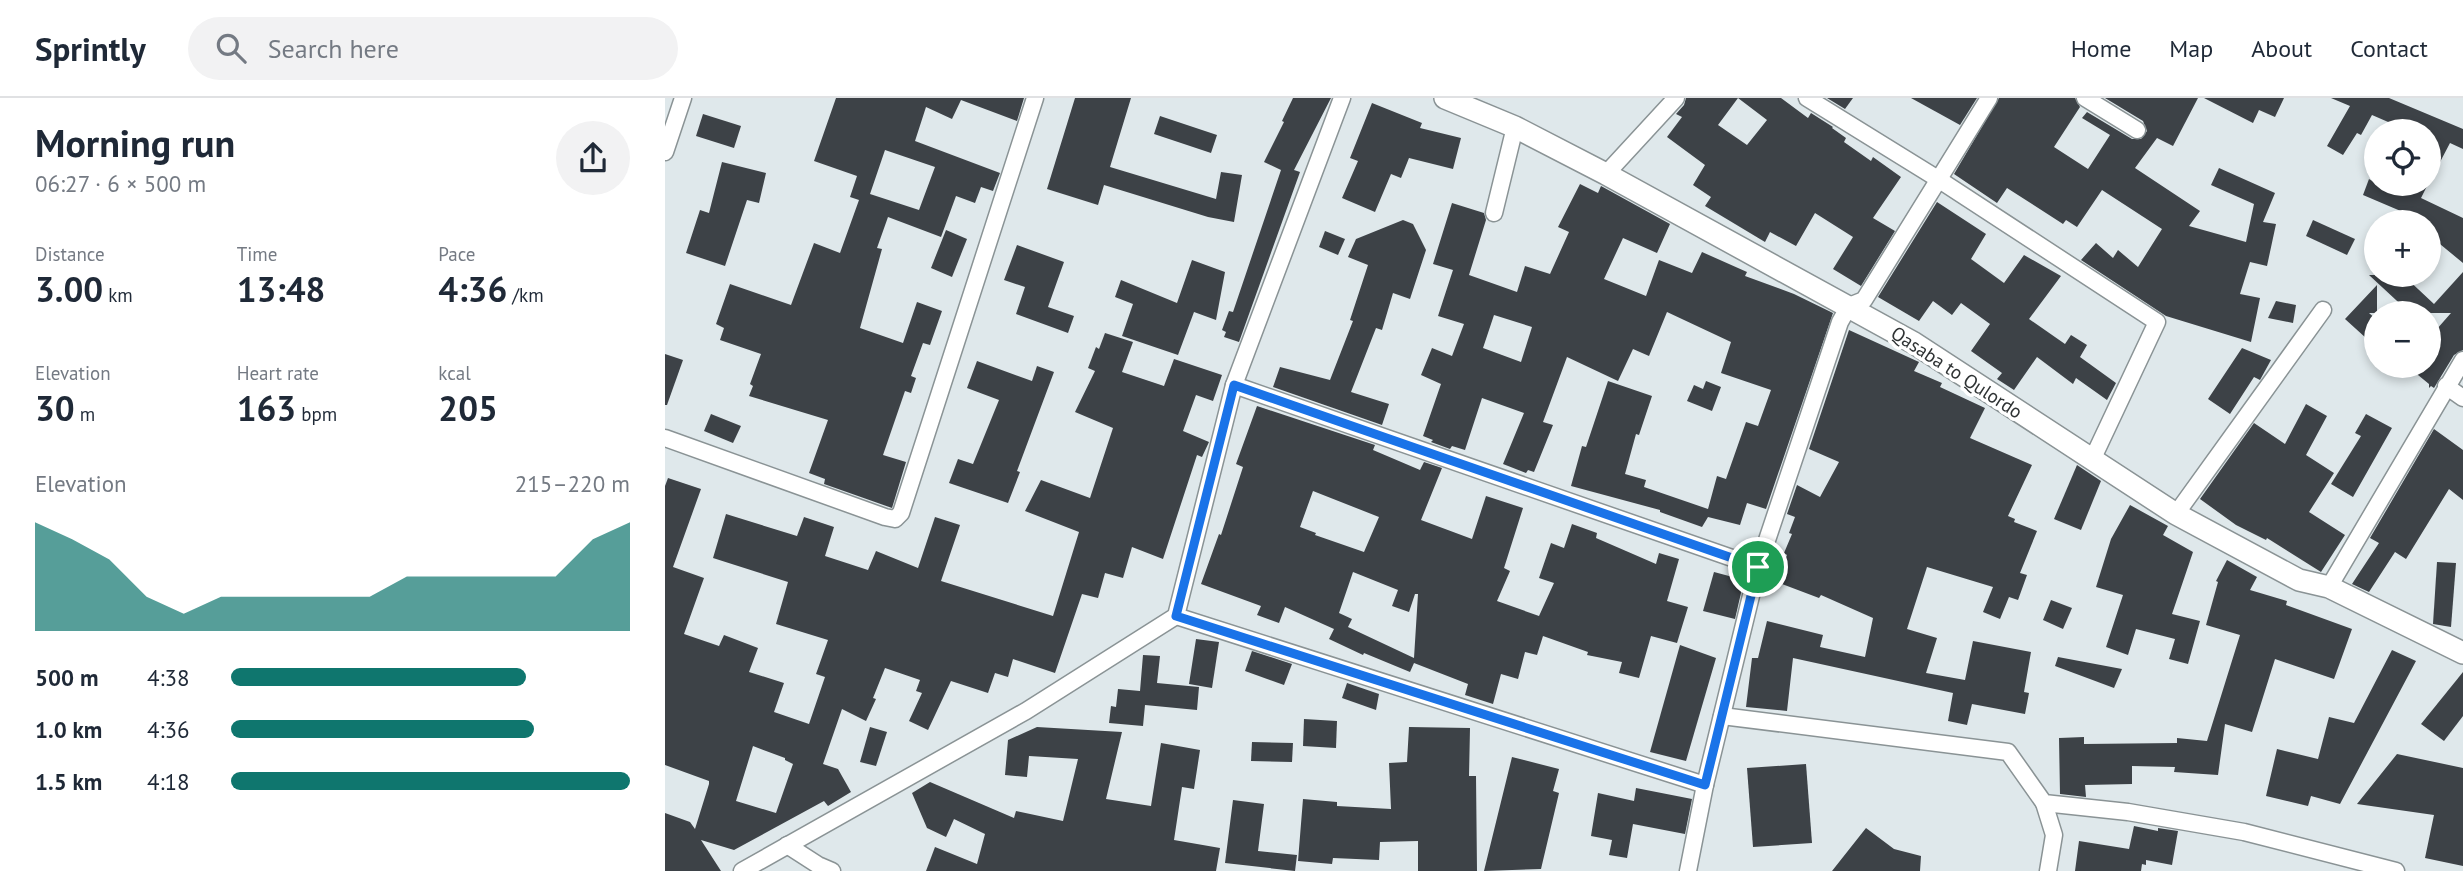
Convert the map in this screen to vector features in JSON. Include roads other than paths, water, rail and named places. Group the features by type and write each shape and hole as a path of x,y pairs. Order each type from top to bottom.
{"street":[{"path":"665,152 683,98"},
{"path":"665,438 895,519 901,513 1035,98"},
{"path":"742,871 1026,711 1176,616 1234,385 1342,98"},
{"name":"Qasaba to Qulordo","path":"1445,98 1515,127 1607,174 1849,306 1914,343 2176,514 2299,580 2329,587 2463,653"},
{"path":"1607,174 1676,98"},
{"path":"1807,98 1938,179 2157,322 2092,460"},
{"path":"1687,871 1758,567 1840,322 1849,306 1864,300 1990,98"},
{"path":"2085,98 2137,130"},
{"path":"1494,213 1515,127"},
{"path":"2176,514 2323,310"},
{"path":"2329,587 2463,360"},
{"path":"1234,385 1758,567"},
{"path":"2447,386 2463,398"},
{"path":"1176,616 1705,785"},
{"path":"1722,716 2008,752 2044,803 2054,835 2048,871"},
{"path":"2044,803 2128,812 2244,832 2396,871"},
{"path":"787,845 832,871"}]}
